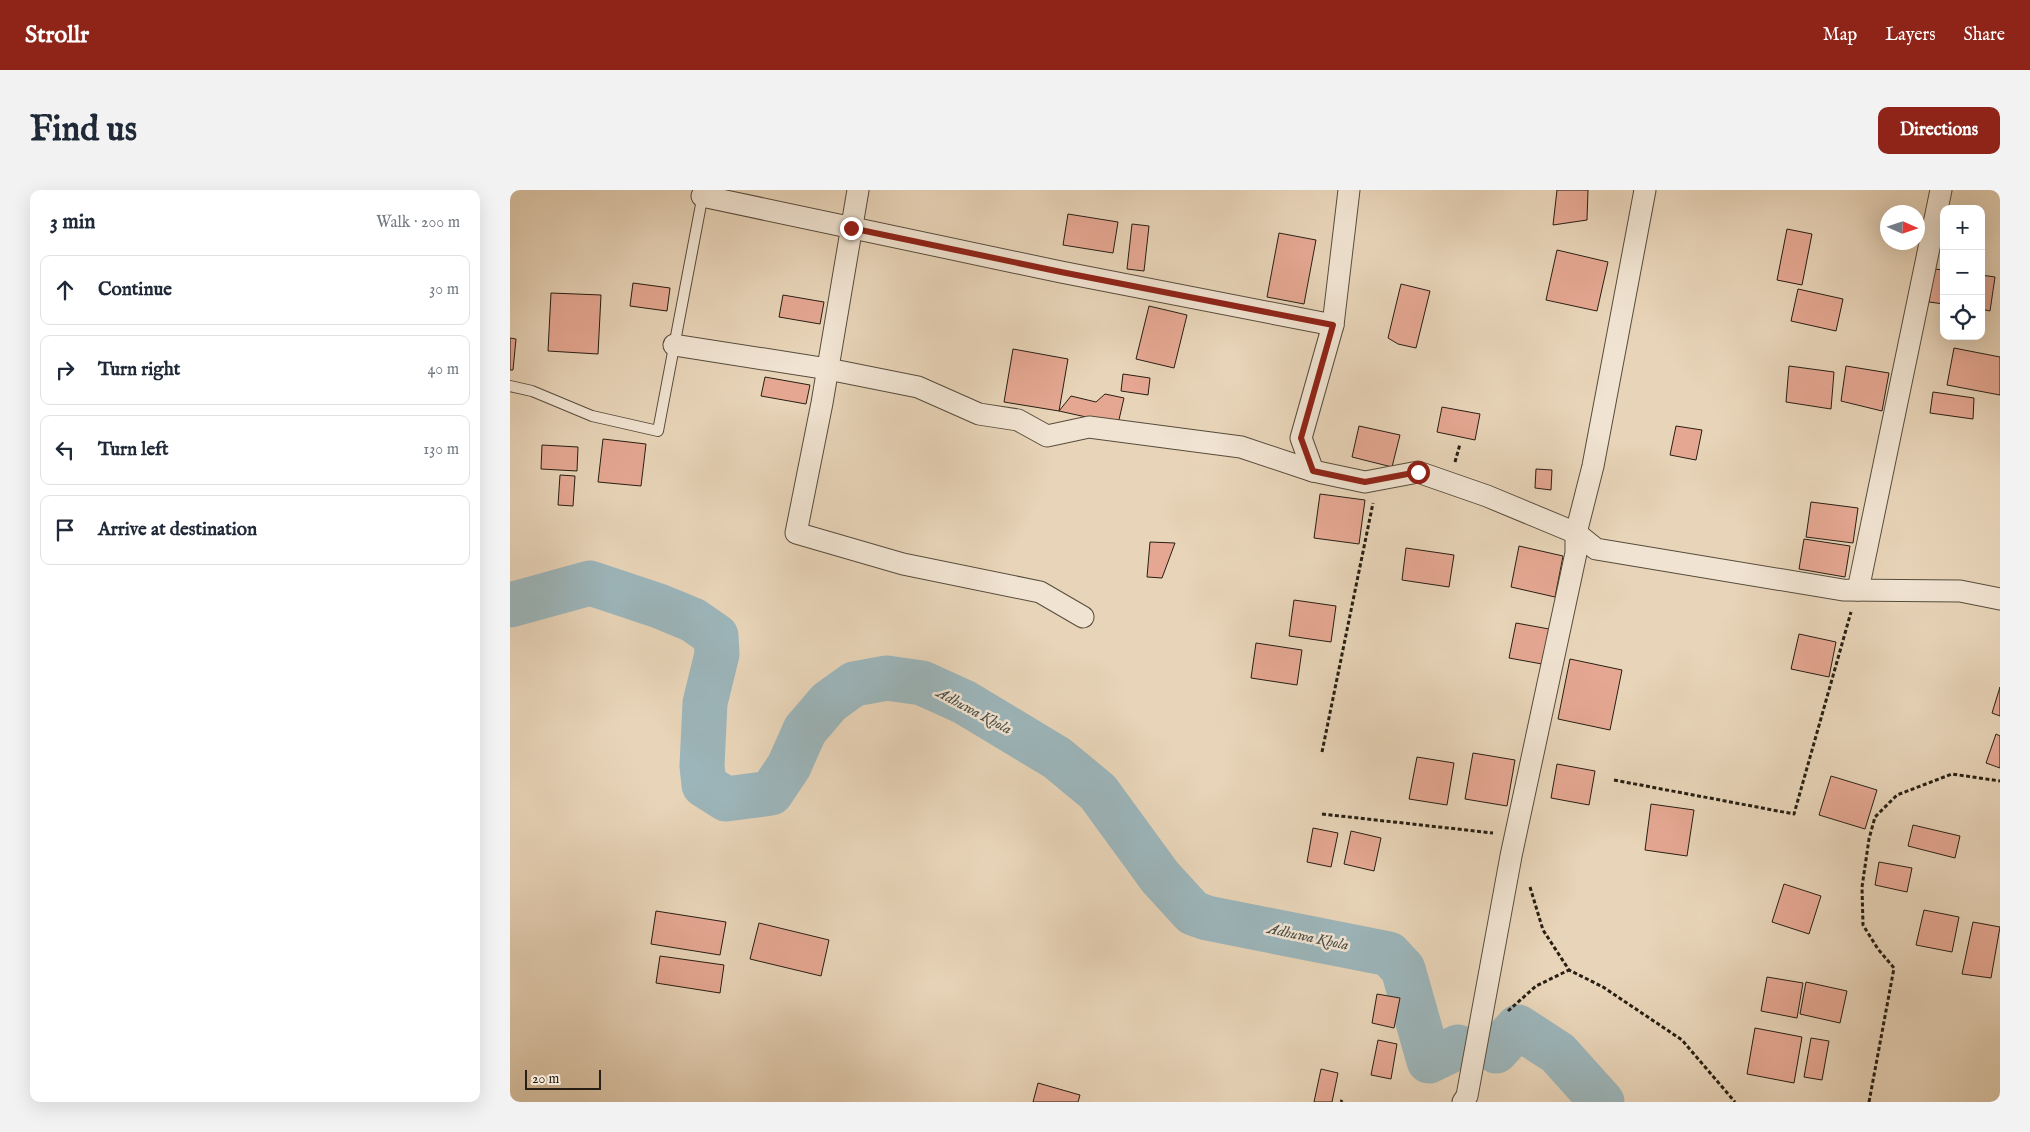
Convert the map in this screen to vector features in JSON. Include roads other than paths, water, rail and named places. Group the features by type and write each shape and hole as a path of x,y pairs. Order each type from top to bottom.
{"street":[{"path":"858,190 828,369 796,534 903,564 1040,592 1083,617"},
{"path":"1313,471 1301,438 1333,325 1349,190"},
{"path":"1463,1102 1466,1096 1514,846 1576,553 1576,533 1593,466 1645,190"},
{"path":"1858,590 1941,190"},
{"path":"703,193 851,228 1061,272 1333,325"},
{"path":"674,346 828,369 918,386 979,414 1018,420 1047,436 1089,427 1241,447 1313,471 1365,482 1418,472 1487,496 1576,533 1596,549 1843,590 1960,591 2000,599"}],"lane":[{"path":"510,386 532,391 592,416 658,431 703,193"}],"waterway":[{"name":"Adhuwa Khola","path":"510,605 590,583 659,606 693,620 716,636 717,654 705,703 702,766 704,785 726,799 771,793 789,766 805,730 829,702 854,684 887,678 922,683 964,702 1057,758 1098,792 1160,877 1193,913 1207,918 1389,954 1403,969 1429,1061 1458,1047"},
{"name":"Adhuwa Khola","path":"1496,1051 1518,1027 1558,1053 1602,1102"}]}
